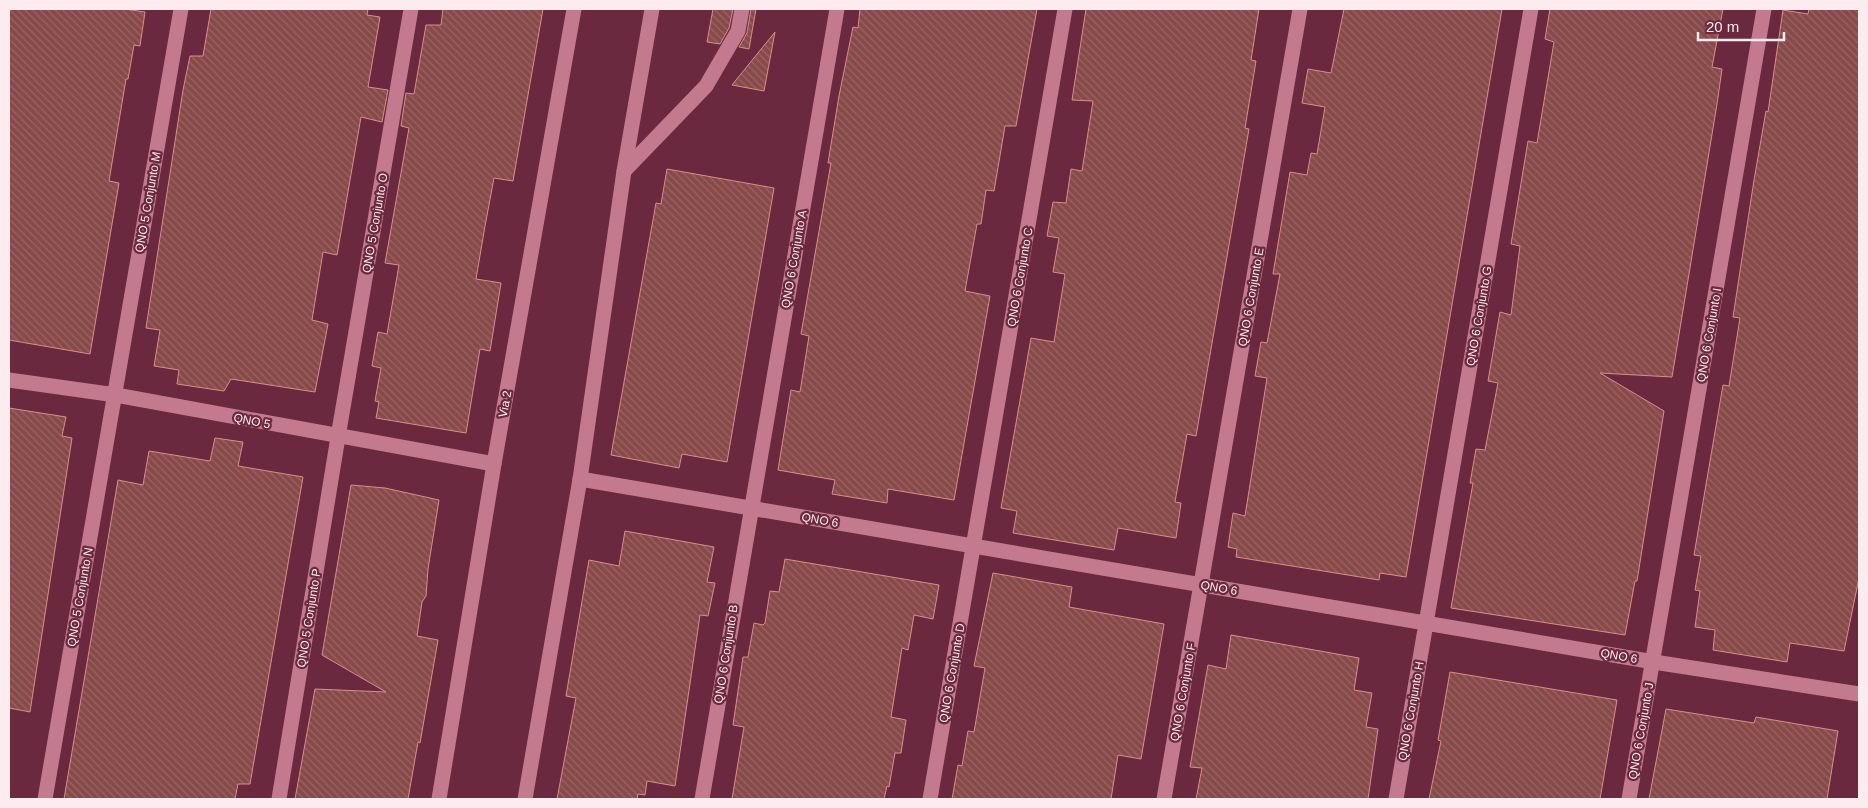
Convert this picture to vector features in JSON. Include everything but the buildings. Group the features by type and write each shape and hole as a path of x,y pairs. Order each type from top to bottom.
{"street":[{"name":"QNO 5 Conjunto M","path":"116,395 181,9"},
{"name":"QNO 5 Conjunto O","path":"338,437 412,9"},
{"name":"Via 2","path":"439,799 494,464 574,9"},
{"path":"525,799 580,479 624,171 652,9"},
{"path":"624,171 706,86 738,31 742,9"},
{"name":"QNO 6 Conjunto A","path":"751,508 837,9"},
{"name":"QNO 6 Conjunto C","path":"974,546 1065,9"},
{"name":"QNO 6 Conjunto E","path":"1201,585 1300,9"},
{"name":"QNO 6 Conjunto G","path":"1426,623 1531,9"},
{"name":"QNO 6 Conjunto I","path":"1654,662 1764,9"},
{"name":"QNO 5","path":"9,380 116,395 494,464"},
{"name":"QNO 5 Conjunto N","path":"46,799 116,395"},
{"name":"QNO 5 Conjunto P","path":"279,799 338,437"},
{"name":"QNO 6","path":"580,479 1654,662 1859,694"},
{"name":"QNO 6 Conjunto B","path":"702,799 751,508"},
{"name":"QNO 6 Conjunto D","path":"930,799 974,546"},
{"name":"QNO 6 Conjunto F","path":"1164,799 1201,585"},
{"name":"QNO 6 Conjunto H","path":"1396,799 1426,623"},
{"name":"QNO 6 Conjunto J","path":"1629,799 1654,662"}]}
